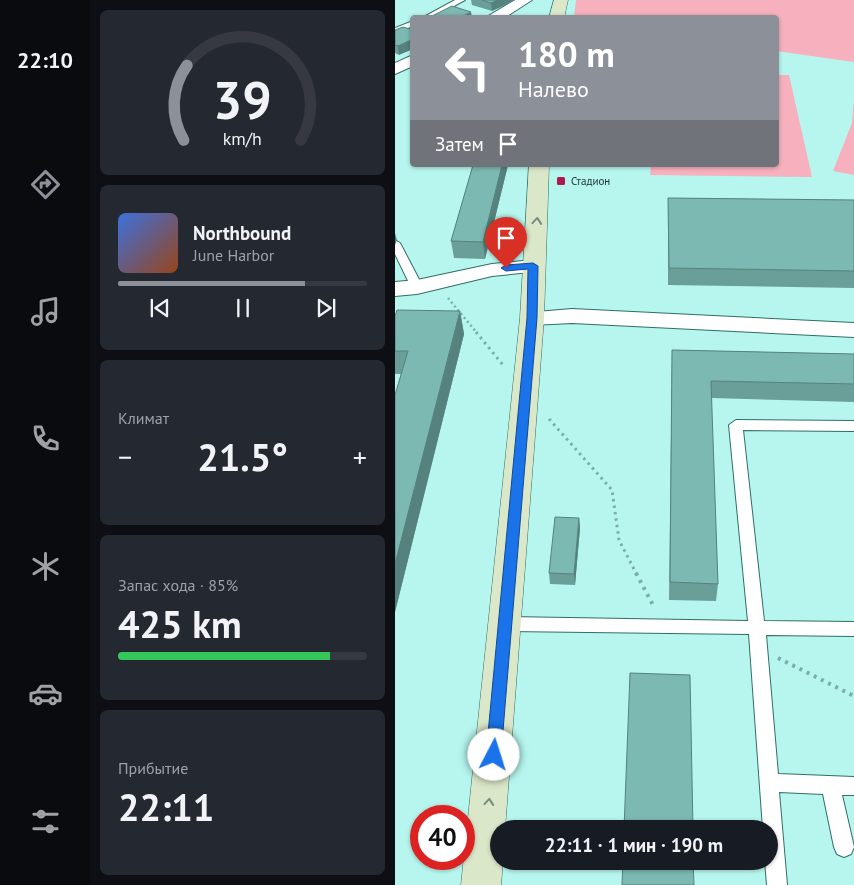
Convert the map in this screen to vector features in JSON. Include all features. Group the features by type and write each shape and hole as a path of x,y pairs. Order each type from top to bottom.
{"street":[{"path":"498,15 525,0"},
{"path":"557,15 561,0"},
{"path":"395,69 410,62"},
{"path":"481,885 506,624 524,391 532,318 539,167"},
{"path":"395,289 492,270 533,266"},
{"path":"532,318 572,316 854,330"}],"lane":[{"path":"431,15 461,0"},
{"path":"395,31 410,24"},
{"path":"395,243 426,284"},
{"path":"777,885 758,647 736,425 854,426"},
{"path":"506,624 756,626 854,629"},
{"path":"769,784 854,786"},
{"path":"831,786 844,847"}],"path":[{"path":"426,284 612,490 619,540 658,615"},
{"path":"758,647 854,696"}],"shaded area":[{"path":"576,0 854,0 854,62 779,51 779,15 574,15"},
{"path":"779,75 789,75 812,177 650,175 651,167 779,167"},
{"path":"854,100 854,175 833,171 852,123"}],"building":[{"path":"482,0 497,0 491,3"},
{"path":"452,6 471,12 465,15 434,15"},
{"path":"403,27 410,29 410,40 398,46 395,45 395,30"},
{"path":"472,167 502,167 483,242 451,241"},
{"path":"668,198 854,200 854,271 669,268"},
{"path":"397,310 460,311 395,564 395,395 408,351 395,351 395,316"},
{"path":"672,350 854,354 854,384 711,381 718,584 670,582"},
{"path":"555,517 579,518 574,574 549,573"},
{"path":"630,673 690,675 693,820 624,820"},
{"path":"623,870 693,870 694,885 622,885"}],"place":[{"name":"Стадион","path":"561,181"}],"route":[{"path":"494,755 524,391 532,318 533,266 506,268"}]}
